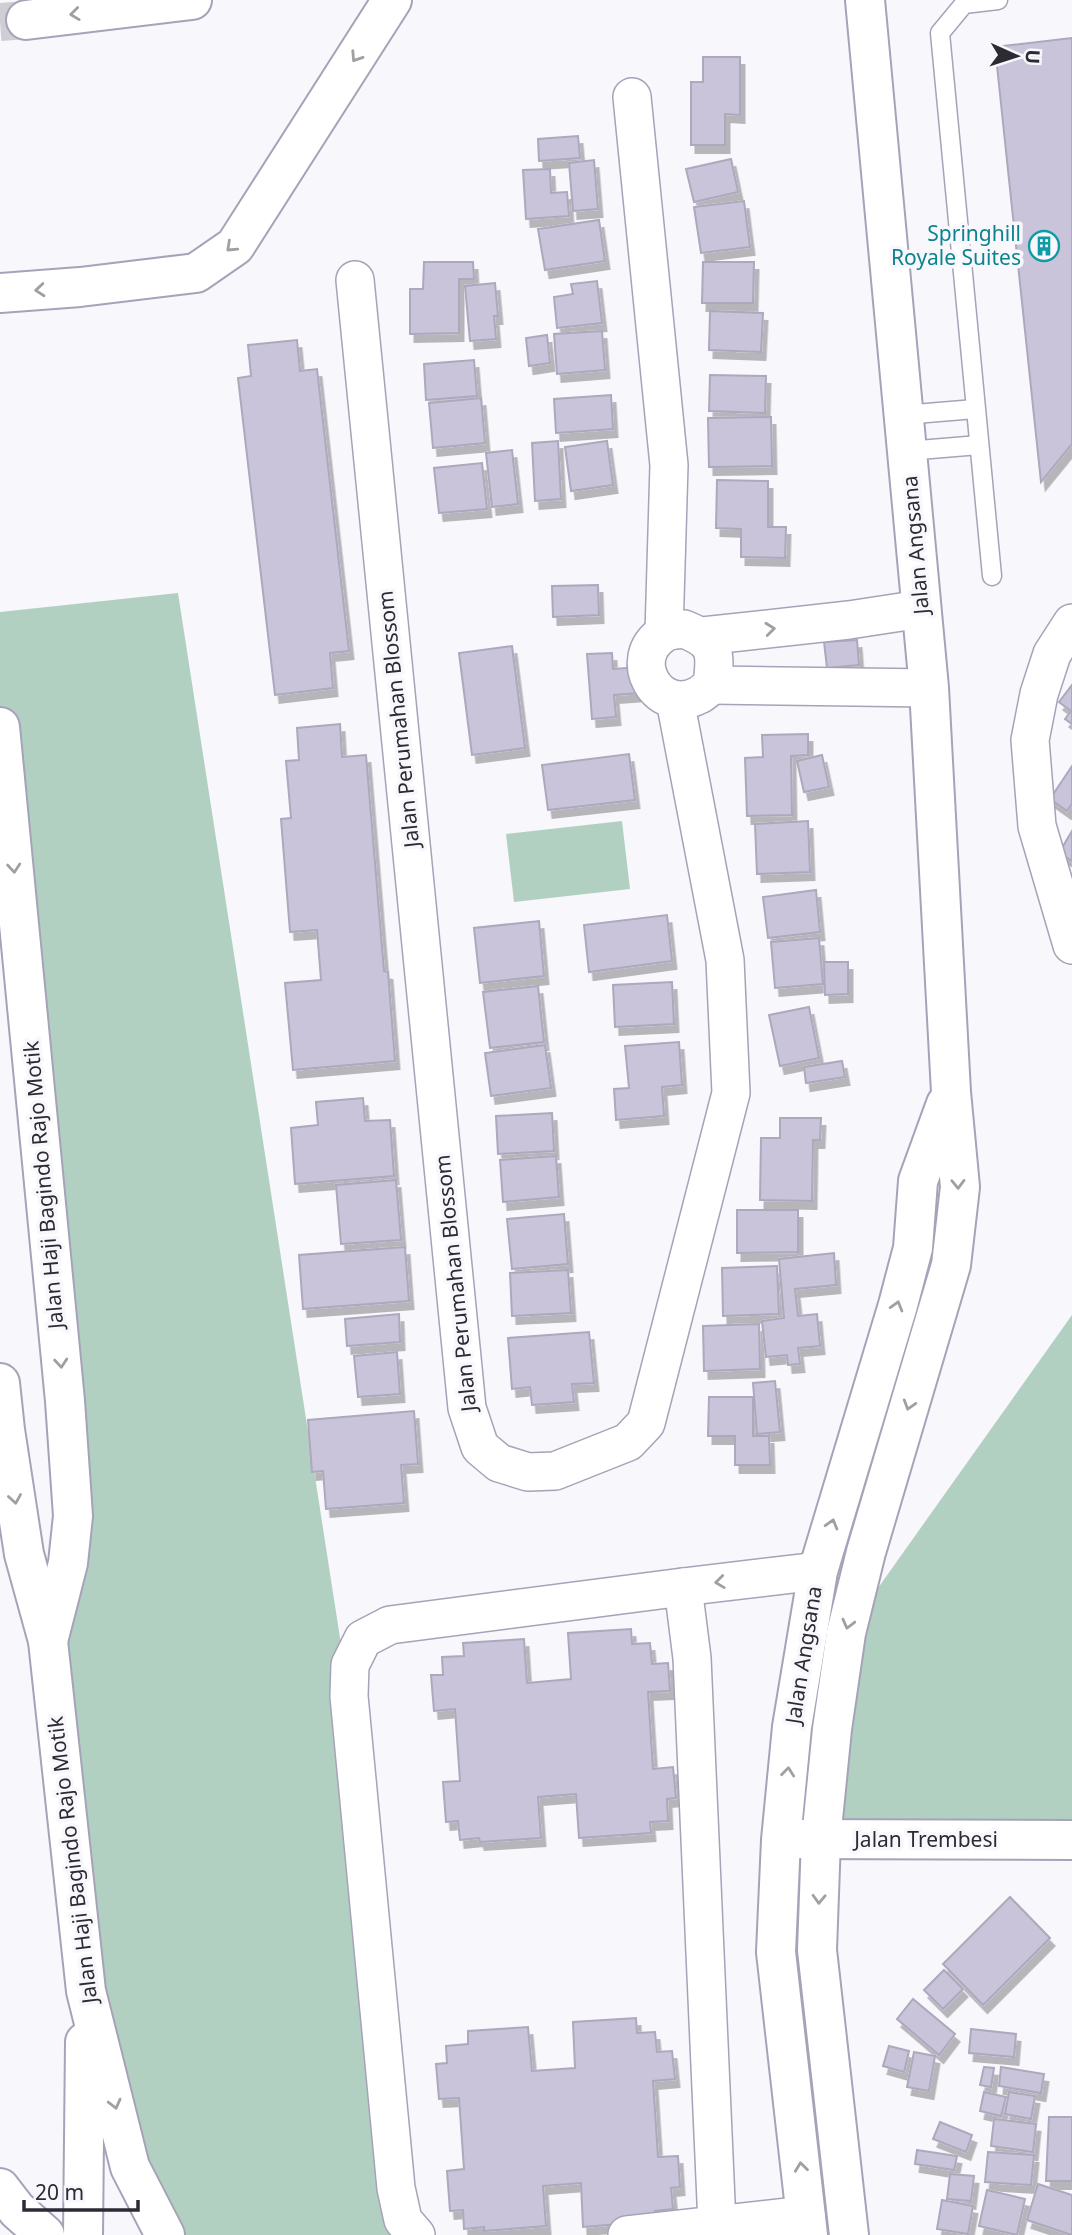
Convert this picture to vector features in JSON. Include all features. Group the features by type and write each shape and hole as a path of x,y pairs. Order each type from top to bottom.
{"street":[{"path":"26,20 192,0"},
{"path":"0,293 195,274 235,246 393,0"},
{"name":"Jalan Angsana","path":"849,2235 817,1950 821,1839 832,1729 846,1633 885,1485 953,1254 960,1186 951,1092 929,688 865,0"},
{"path":"632,97 669,465 664,633"},
{"name":"Jalan Perumahan Blossom","path":"355,280 467,1408 480,1447 499,1463 528,1472 555,1471 618,1446 628,1441 646,1423 731,1093 724,960 675,700"},
{"path":"921,609 849,620 702,636 684,629 664,633 652,645 646,661 648,679 659,693 675,700 698,696 712,685 929,688"},
{"path":"1072,623 1052,654 1039,694 1030,740 1037,826 1072,945"},
{"path":"702,636 715,656 712,685"},
{"name":"Jalan Haji Bagindo Rajo Motik","path":"0,727 64,1387 73,1516 68,1563 48,1641"},
{"name":"Jalan Angsana","path":"807,2225 776,1952 781,1840 792,1727 818,1571 913,1248 918,1181 951,1092"},
{"name":"Jalan Haji Bagindo Rajo Motik","path":"0,1383 24,1554 48,1641 86,1991 130,2166 165,2235"},
{"path":"416,2235 403,2220 396,2188 349,1696 350,1665 363,1639 390,1625 818,1571"},
{"path":"683,1587 692,1658 717,2224"},
{"name":"Jalan Trembesi","path":"781,1840 1072,1840"},
{"path":"83,2235 86,1991"},
{"path":"0,2188 17,2210 45,2235"},
{"path":"627,2235 717,2224 807,2225"}],"lane":[{"path":"992,576 940,33 964,4 998,0"},
{"path":"905,433 975,409"},
{"path":"905,433 979,445"}],"green space":[{"path":"178,593 349,1696 396,2235 165,2235 130,2167 48,1641 73,1516 0,731 0,612"},
{"path":"622,821 630,889 514,902 506,834"},
{"path":"1072,1315 1072,1840 821,1839 846,1633"}],"building":[{"name":"Springhill Royale Suites","path":"1072,38 1072,444 1041,482 995,47"},
{"path":"703,57 740,57 740,115 725,114 725,145 691,145 691,82 703,82"},
{"path":"578,136 580,158 539,161 538,139"},
{"path":"731,159 738,192 694,202 686,169"},
{"path":"594,160 598,209 573,211 569,163"},
{"path":"550,169 551,193 567,192 569,216 526,219 523,170"},
{"path":"744,201 750,247 701,253 694,207"},
{"path":"599,220 605,261 545,270 538,229"},
{"path":"424,262 473,262 474,279 459,279 459,333 410,334 410,289 423,289"},
{"path":"703,262 754,262 753,303 702,303"},
{"path":"597,281 602,323 557,328 554,297 573,294 571,284"},
{"path":"495,283 498,316 494,316 496,339 470,341 465,286"},
{"path":"710,311 763,313 761,352 709,350"},
{"path":"602,331 605,370 557,374 554,334"},
{"path":"547,335 550,363 529,366 526,338"},
{"path":"297,340 300,371 317,369 349,651 330,653 333,688 275,695 238,378 251,376 248,345"},
{"path":"474,360 477,396 426,400 424,364"},
{"path":"710,375 766,376 765,413 709,411"},
{"path":"611,395 613,429 556,433 554,399"},
{"path":"481,398 485,443 433,448 429,403"},
{"path":"771,417 772,466 709,467 708,418"},
{"path":"558,441 561,499 535,501 532,443"},
{"path":"607,441 613,485 571,491 565,447"},
{"path":"512,450 518,504 492,507 486,453"},
{"path":"482,463 487,509 439,513 434,468"},
{"path":"717,480 768,481 768,527 786,527 785,558 741,557 741,529 716,528"},
{"path":"598,585 599,615 553,617 552,586"},
{"path":"857,640 859,665 827,668 824,642"},
{"path":"512,646 525,748 472,755 459,653"},
{"path":"612,653 613,669 639,667 641,693 614,695 616,717 592,719 587,654"},
{"path":"1072,685 1072,724 1065,719 1071,711 1059,702"},
{"path":"340,724 342,757 366,755 384,971 388,972 395,1061 293,1070 285,983 321,980 317,930 290,932 281,819 291,818 286,761 299,760 297,728"},
{"path":"808,734 808,755 791,756 792,815 747,816 745,758 763,757 762,735"},
{"path":"629,754 635,800 548,810 542,765"},
{"path":"822,755 829,787 804,792 797,761"},
{"path":"1072,766 1072,804 1067,811 1050,799"},
{"path":"808,821 810,872 757,874 755,824"},
{"path":"1072,831 1072,861 1059,853"},
{"path":"816,890 820,932 768,938 763,897"},
{"path":"667,915 672,961 589,972 584,925"},
{"path":"539,921 544,976 480,983 474,928"},
{"path":"819,938 823,984 775,988 771,942"},
{"path":"824,962 848,962 848,994 825,995"},
{"path":"672,982 674,1024 615,1027 613,985"},
{"path":"538,986 544,1042 490,1048 483,992"},
{"path":"809,1007 819,1058 780,1066 769,1015"},
{"path":"679,1042 682,1085 662,1087 664,1116 616,1120 614,1089 629,1088 625,1046"},
{"path":"545,1045 551,1088 491,1096 485,1053"},
{"path":"842,1061 845,1077 806,1083 804,1067"},
{"path":"363,1098 365,1121 390,1120 394,1176 295,1184 291,1128 318,1125 316,1102"},
{"path":"552,1113 554,1151 498,1154 496,1116"},
{"path":"780,1118 821,1118 820,1140 813,1140 812,1201 760,1200 761,1138 780,1138"},
{"path":"556,1156 559,1197 503,1202 500,1160"},
{"path":"396,1180 401,1240 341,1244 336,1185"},
{"path":"737,1210 798,1210 798,1252 737,1253"},
{"path":"564,1214 568,1264 512,1269 507,1219"},
{"path":"405,1247 409,1301 303,1309 299,1255"},
{"path":"834,1253 836,1285 795,1289 798,1316 817,1314 820,1346 798,1348 800,1364 788,1365 787,1355 766,1357 762,1321 784,1318 779,1259"},
{"path":"777,1266 779,1314 723,1316 722,1268"},
{"path":"568,1270 571,1313 512,1316 510,1273"},
{"path":"399,1314 400,1342 347,1346 345,1319"},
{"path":"759,1324 760,1369 704,1371 703,1326"},
{"path":"589,1332 594,1383 572,1384 574,1402 532,1405 530,1387 512,1389 508,1338"},
{"path":"397,1352 400,1394 358,1397 354,1356"},
{"path":"775,1381 780,1432 757,1434 753,1383"},
{"path":"709,1397 753,1397 753,1436 769,1436 770,1465 735,1465 735,1436 708,1436"},
{"path":"414,1411 418,1464 401,1465 404,1503 326,1509 323,1471 312,1472 308,1420"},
{"path":"631,1629 632,1644 650,1643 652,1664 668,1663 670,1691 648,1692 653,1769 673,1767 676,1798 667,1799 668,1821 650,1822 651,1833 579,1838 576,1794 538,1797 541,1838 480,1842 479,1838 460,1840 458,1821 446,1822 443,1782 460,1781 455,1709 434,1711 431,1675 443,1675 442,1657 464,1656 463,1643 524,1639 527,1683 571,1679 568,1633"},
{"path":"1010,1897 1050,1938 983,2005 943,1964"},
{"path":"944,1970 963,1989 943,2009 924,1990"},
{"path":"913,1999 955,2034 939,2055 897,2019"},
{"path":"636,2018 637,2033 655,2032 657,2052 672,2051 675,2079 653,2081 658,2157 678,2156 680,2187 671,2188 673,2209 655,2211 656,2221 583,2227 581,2183 543,2186 546,2226 484,2231 484,2227 464,2229 463,2210 450,2211 447,2171 464,2169 459,2098 439,2099 436,2064 447,2063 446,2046 468,2044 468,2031 528,2027 532,2071 575,2068 573,2022"},
{"path":"971,2029 1016,2034 1014,2057 969,2053"},
{"path":"889,2046 909,2051 904,2072 883,2066"},
{"path":"914,2052 935,2056 929,2091 907,2087"},
{"path":"984,2067 994,2068 991,2087 980,2085"},
{"path":"1001,2067 1044,2074 1041,2093 999,2086"},
{"path":"984,2092 1006,2097 1001,2116 980,2111"},
{"path":"1009,2092 1035,2096 1031,2119 1005,2114"},
{"path":"1049,2117 1072,2117 1072,2181 1046,2181"},
{"path":"994,2119 1036,2124 1033,2152 991,2146"},
{"path":"940,2122 972,2135 966,2152 933,2139"},
{"path":"917,2150 957,2156 954,2170 915,2164"},
{"path":"988,2152 1034,2155 1031,2185 985,2182"},
{"path":"950,2174 974,2176 971,2201 947,2199"},
{"path":"1038,2184 1072,2195 1072,2235 1027,2220"},
{"path":"987,2190 1025,2199 1017,2235 979,2226"},
{"path":"942,2200 973,2206 968,2234 937,2229"}],"tunnel":[{"path":"0,22 26,20"}],"place":[{"name":"Springhill Royale Suites","path":"1044,246"}]}
